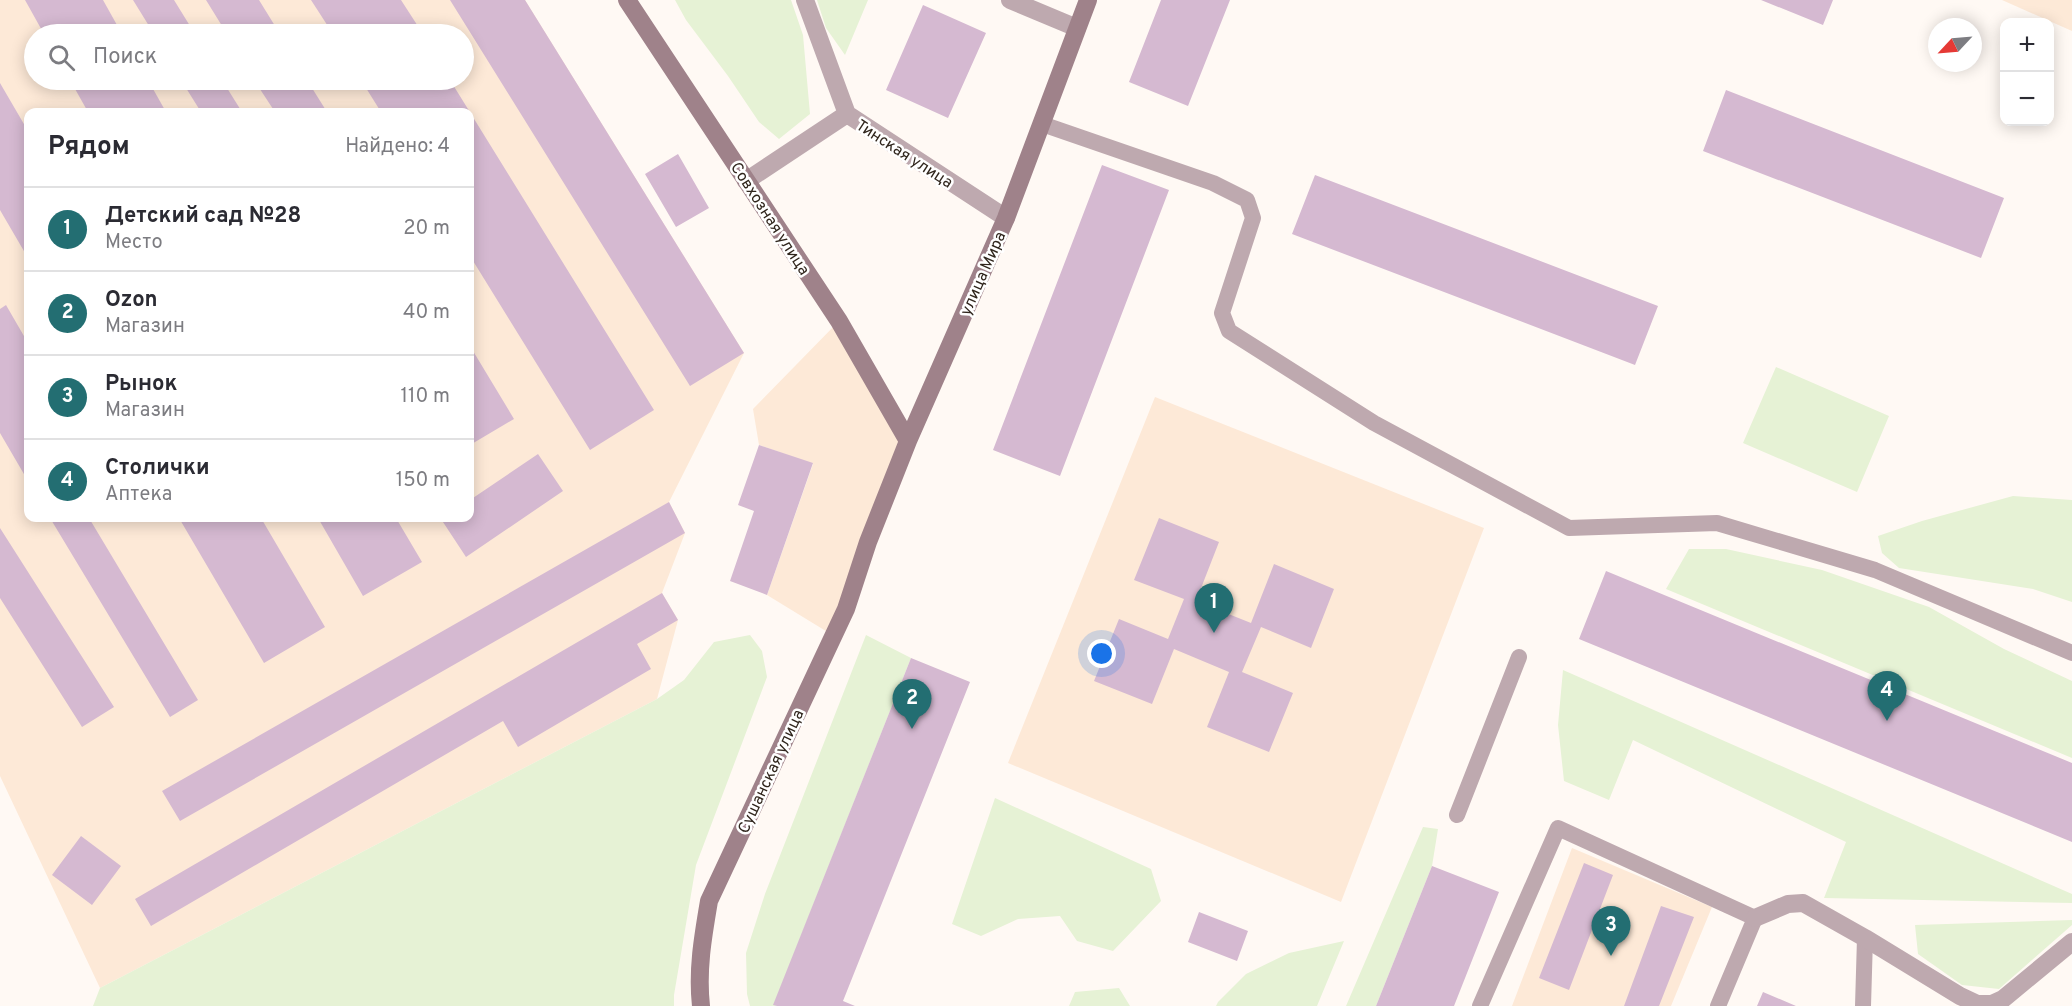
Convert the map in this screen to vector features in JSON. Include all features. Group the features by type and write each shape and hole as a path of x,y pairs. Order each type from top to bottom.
{"main road":[{"name":"Совхозная улица","path":"627,0 839,321 908,441"},
{"name":"улица Мира","path":"868,542 908,441 1006,218 1088,0"},
{"name":"Сушанская улица","path":"701,1006 698,980 709,900 842,618 868,542"}],"street":[{"name":"Тинская улица","path":"805,0 847,114 1006,218"},
{"path":"1010,0 1077,28"},
{"path":"746,181 847,114"},
{"path":"1755,918 1788,904 1803,903 1977,1004 1992,1004 2003,999 2072,942"}],"lane":[{"path":"1042,124 1213,183 1247,201 1253,218 1222,313 1229,331 1374,423 1569,528 1717,523 1875,570 2072,653"},
{"path":"1457,815 1519,657"},
{"path":"1480,1006 1558,828 1755,918 1718,1006"},
{"path":"1863,1006 1865,938"}],"shaded area":[{"path":"0,0 525,0 744,353 669,502 685,533 662,593 678,620 657,699 100,988 0,776"},
{"path":"2002,0 2072,0 2072,31 2054,23 2054,18 2043,18"},
{"path":"839,321 908,441 834,636 767,595 813,464 759,445 753,409"},
{"path":"1155,397 1484,528 1341,902 1008,763"},
{"path":"1572,848 1712,907 1671,1006 1512,1006"}],"green space":[{"path":"675,0 791,0 803,35 810,114 779,139 759,122 686,20"},
{"path":"817,0 868,0 845,55 826,28"},
{"path":"1776,367 1889,416 1857,492 1743,443"},
{"path":"2013,496 2072,500 2072,602 2033,589 1899,568 1882,553 1878,536 1922,521"},
{"path":"1689,549 1726,549 1822,570 1929,607 2004,649 2072,681 2072,758 1666,589"},
{"path":"750,635 762,651 767,677 696,865 674,1006 93,1006 100,988 657,699 684,680 714,642"},
{"path":"866,635 911,658 774,1004 777,1006 750,1006 747,994 746,953 765,894"},
{"path":"1563,670 2072,894 2072,903 1824,898 1846,842 1633,740 1609,800 1564,781 1558,725"},
{"path":"995,798 1151,869 1161,901 1113,951 1077,941 1060,916 1018,919 981,936 952,924"},
{"path":"1423,827 1438,829 1432,866 1376,1006 1346,1006"},
{"path":"2072,920 2072,925 1999,989 1962,985 1918,954 1915,925"},
{"path":"1344,941 1317,1006 1216,1006 1246,974 1289,953"},
{"path":"1119,988 1130,1006 1069,1006 1075,992"}],"building":[{"path":"25,0 103,0 116,24 38,24"},
{"path":"133,0 174,0 189,24 148,24"},
{"path":"206,0 259,0 274,24 221,24"},
{"path":"311,0 401,0 417,24 327,24"},
{"path":"450,0 525,0 744,353 690,386 474,39 474,24 465,24"},
{"path":"1161,0 1230,0 1188,106 1129,82"},
{"path":"1761,0 1833,0 1823,25"},
{"path":"923,5 986,33 948,118 886,90"},
{"path":"0,83 24,124 24,251 0,210"},
{"path":"76,90 154,90 164,108 86,108"},
{"path":"187,90 228,90 240,108 198,108"},
{"path":"261,90 313,90 324,108 272,108"},
{"path":"367,90 456,90 468,108 378,108"},
{"path":"1726,90 2004,198 1981,258 1703,151"},
{"path":"474,118 654,410 590,450 474,262"},
{"path":"678,154 709,208 676,227 645,174"},
{"path":"1102,165 1169,190 1060,476 993,450"},
{"path":"1315,175 1658,306 1635,365 1292,234"},
{"path":"6,305 24,336 24,474 0,433 0,309"},
{"path":"474,353 514,419 474,443"},
{"path":"759,445 813,463 767,595 730,581 754,511 738,505"},
{"path":"538,454 563,491 466,557 443,522 474,522 474,497"},
{"path":"669,502 685,533 180,821 162,791"},
{"path":"1159,518 1219,542 1196,601 1251,623 1274,564 1334,589 1311,648 1261,627 1242,672 1293,693 1269,752 1207,727 1229,672 1174,649 1152,704 1094,681 1119,619 1168,639 1184,599 1134,580"},
{"path":"52,522 91,522 198,700 170,717"},
{"path":"181,522 263,522 325,627 264,663"},
{"path":"320,522 398,522 422,562 363,596"},
{"path":"0,528 114,707 82,727 0,598"},
{"path":"1606,571 2072,763 2072,842 1579,639"},
{"path":"662,593 678,620 637,644 651,669 518,747 503,721 151,926 135,899"},
{"path":"911,658 970,682 843,1001 855,1006 773,1005"},
{"path":"81,836 121,866 92,905 52,875"},
{"path":"1584,863 1613,875 1569,990 1539,978"},
{"path":"1432,866 1499,892 1454,1006 1376,1006"},
{"path":"1661,906 1694,917 1659,1006 1624,1006"},
{"path":"1199,912 1248,931 1237,961 1188,942"},
{"path":"1763,992 1796,1006 1757,1006"}],"place":[{"name":"Детский сад №28","path":"1214,633"},
{"name":"Столички","path":"1887,721"},
{"name":"Ozon","path":"912,729"},
{"name":"Рынок","path":"1611,956"}]}
